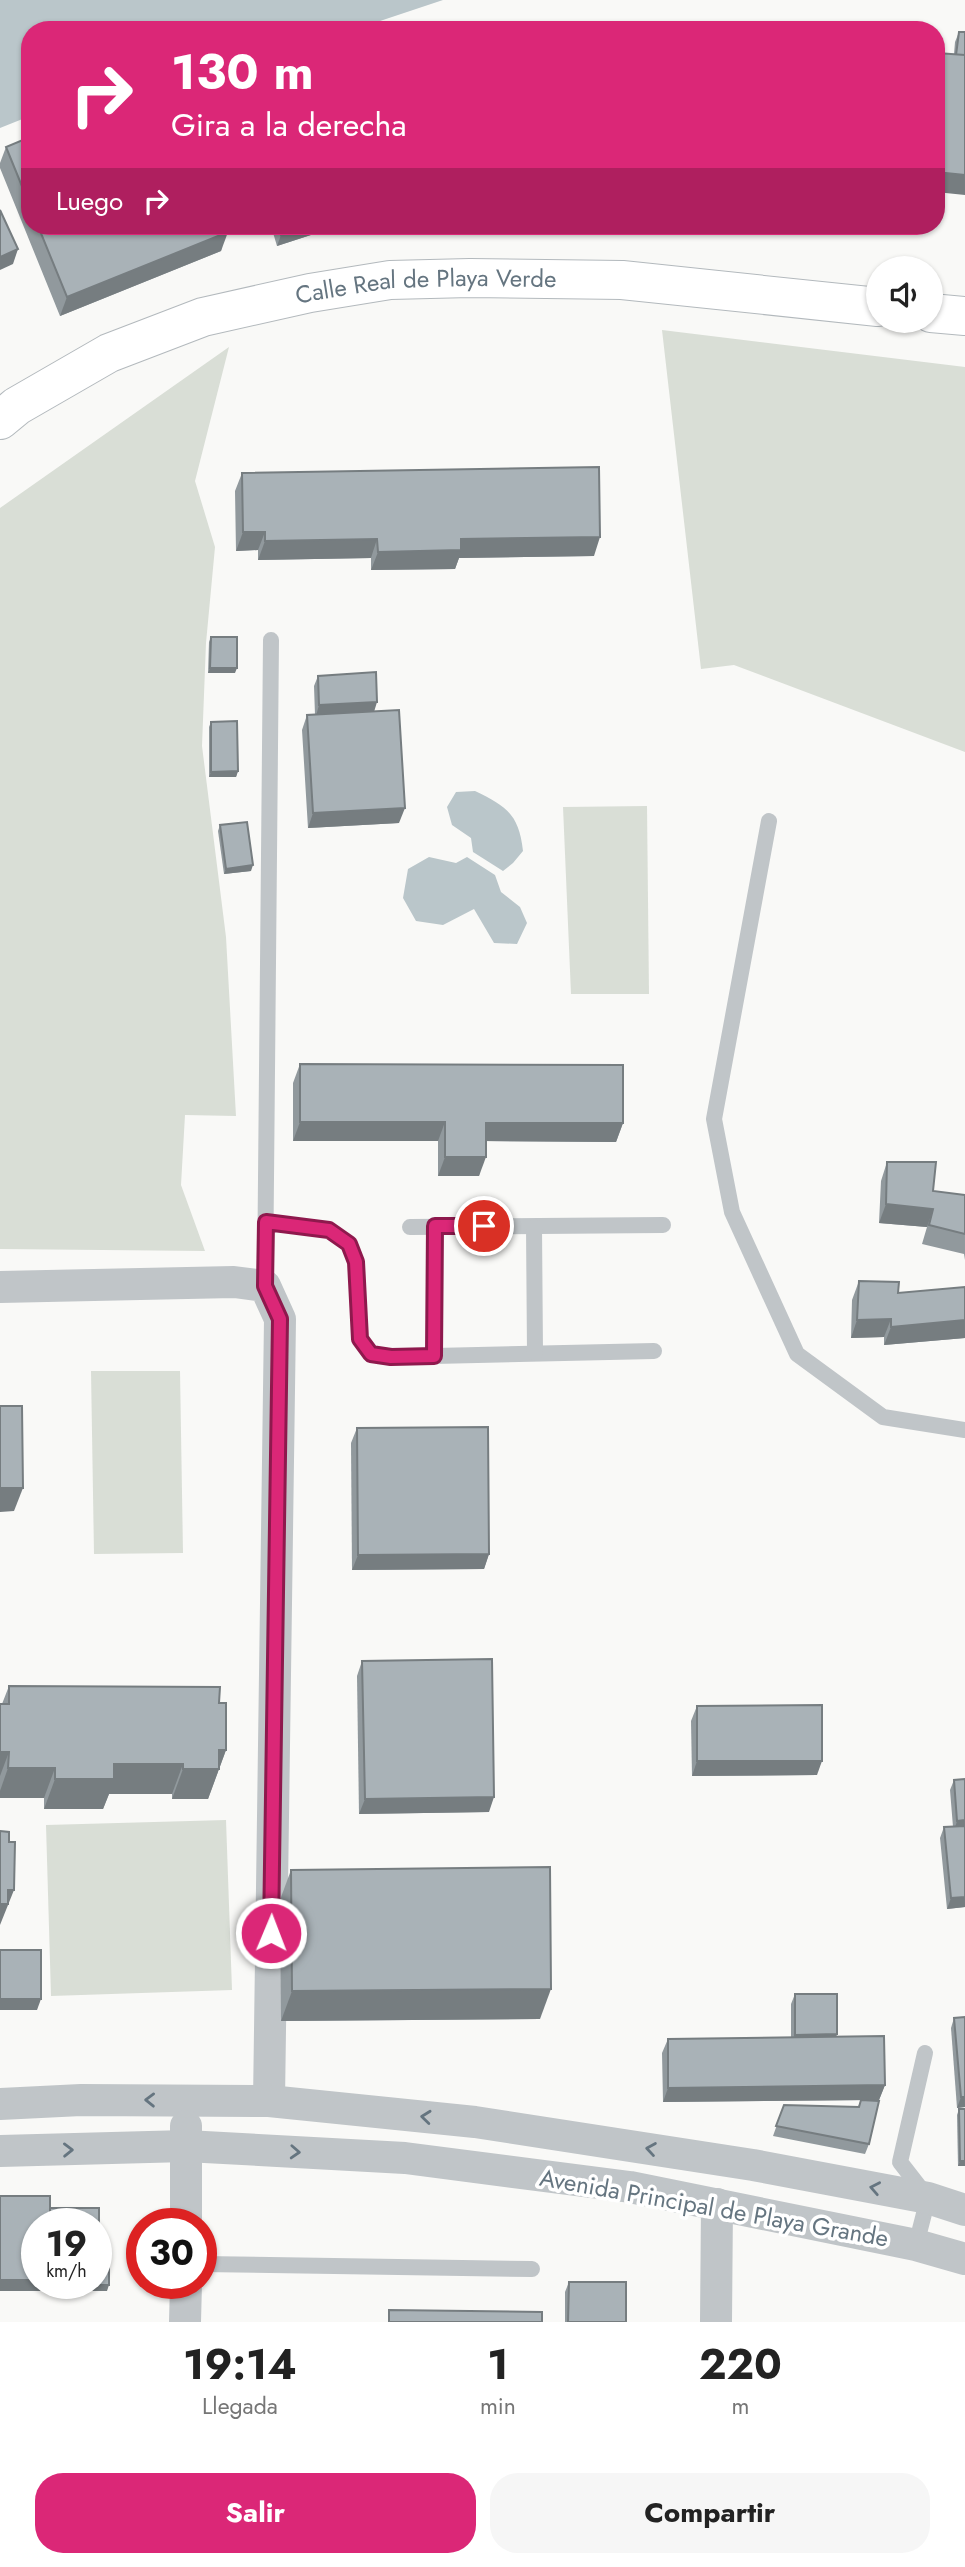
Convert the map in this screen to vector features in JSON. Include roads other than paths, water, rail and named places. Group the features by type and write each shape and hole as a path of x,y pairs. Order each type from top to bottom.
{"street":[{"name":"Calle Real de Playa Verde","path":"0,419 17,406 109,353 203,317 310,293 390,280 622,280 866,306"},
{"path":"943,314 965,316"},
{"path":"0,1287 234,1282 265,1286 280,1319 269,2101"},
{"name":"Avenida Principal de Playa Grande","path":"0,2104 81,2100 269,2101 488,2124 753,2165 929,2198 965,2210"},
{"path":"186,2100 186,2208"},
{"name":"Avenida Principal de Playa Grande","path":"0,2151 186,2146 405,2158 630,2187 916,2245 965,2259"},
{"path":"716,2322 717,2204"},
{"path":"185,2322 186,2299"}],"lane":[{"path":"265,1286 271,640"},
{"path":"768,821 714,1119 732,1212 797,1354 883,1417 965,1430"},
{"path":"266,1222 329,1230 349,1244 356,1262 360,1339 371,1354 391,1357 654,1351"},
{"path":"434,1356 435,1226"},
{"path":"410,1227 663,1226"},
{"path":"534,1227 536,1353"},
{"path":"916,2245 929,2198 900,2162 925,2053"},
{"path":"217,2264 532,2269"}]}
